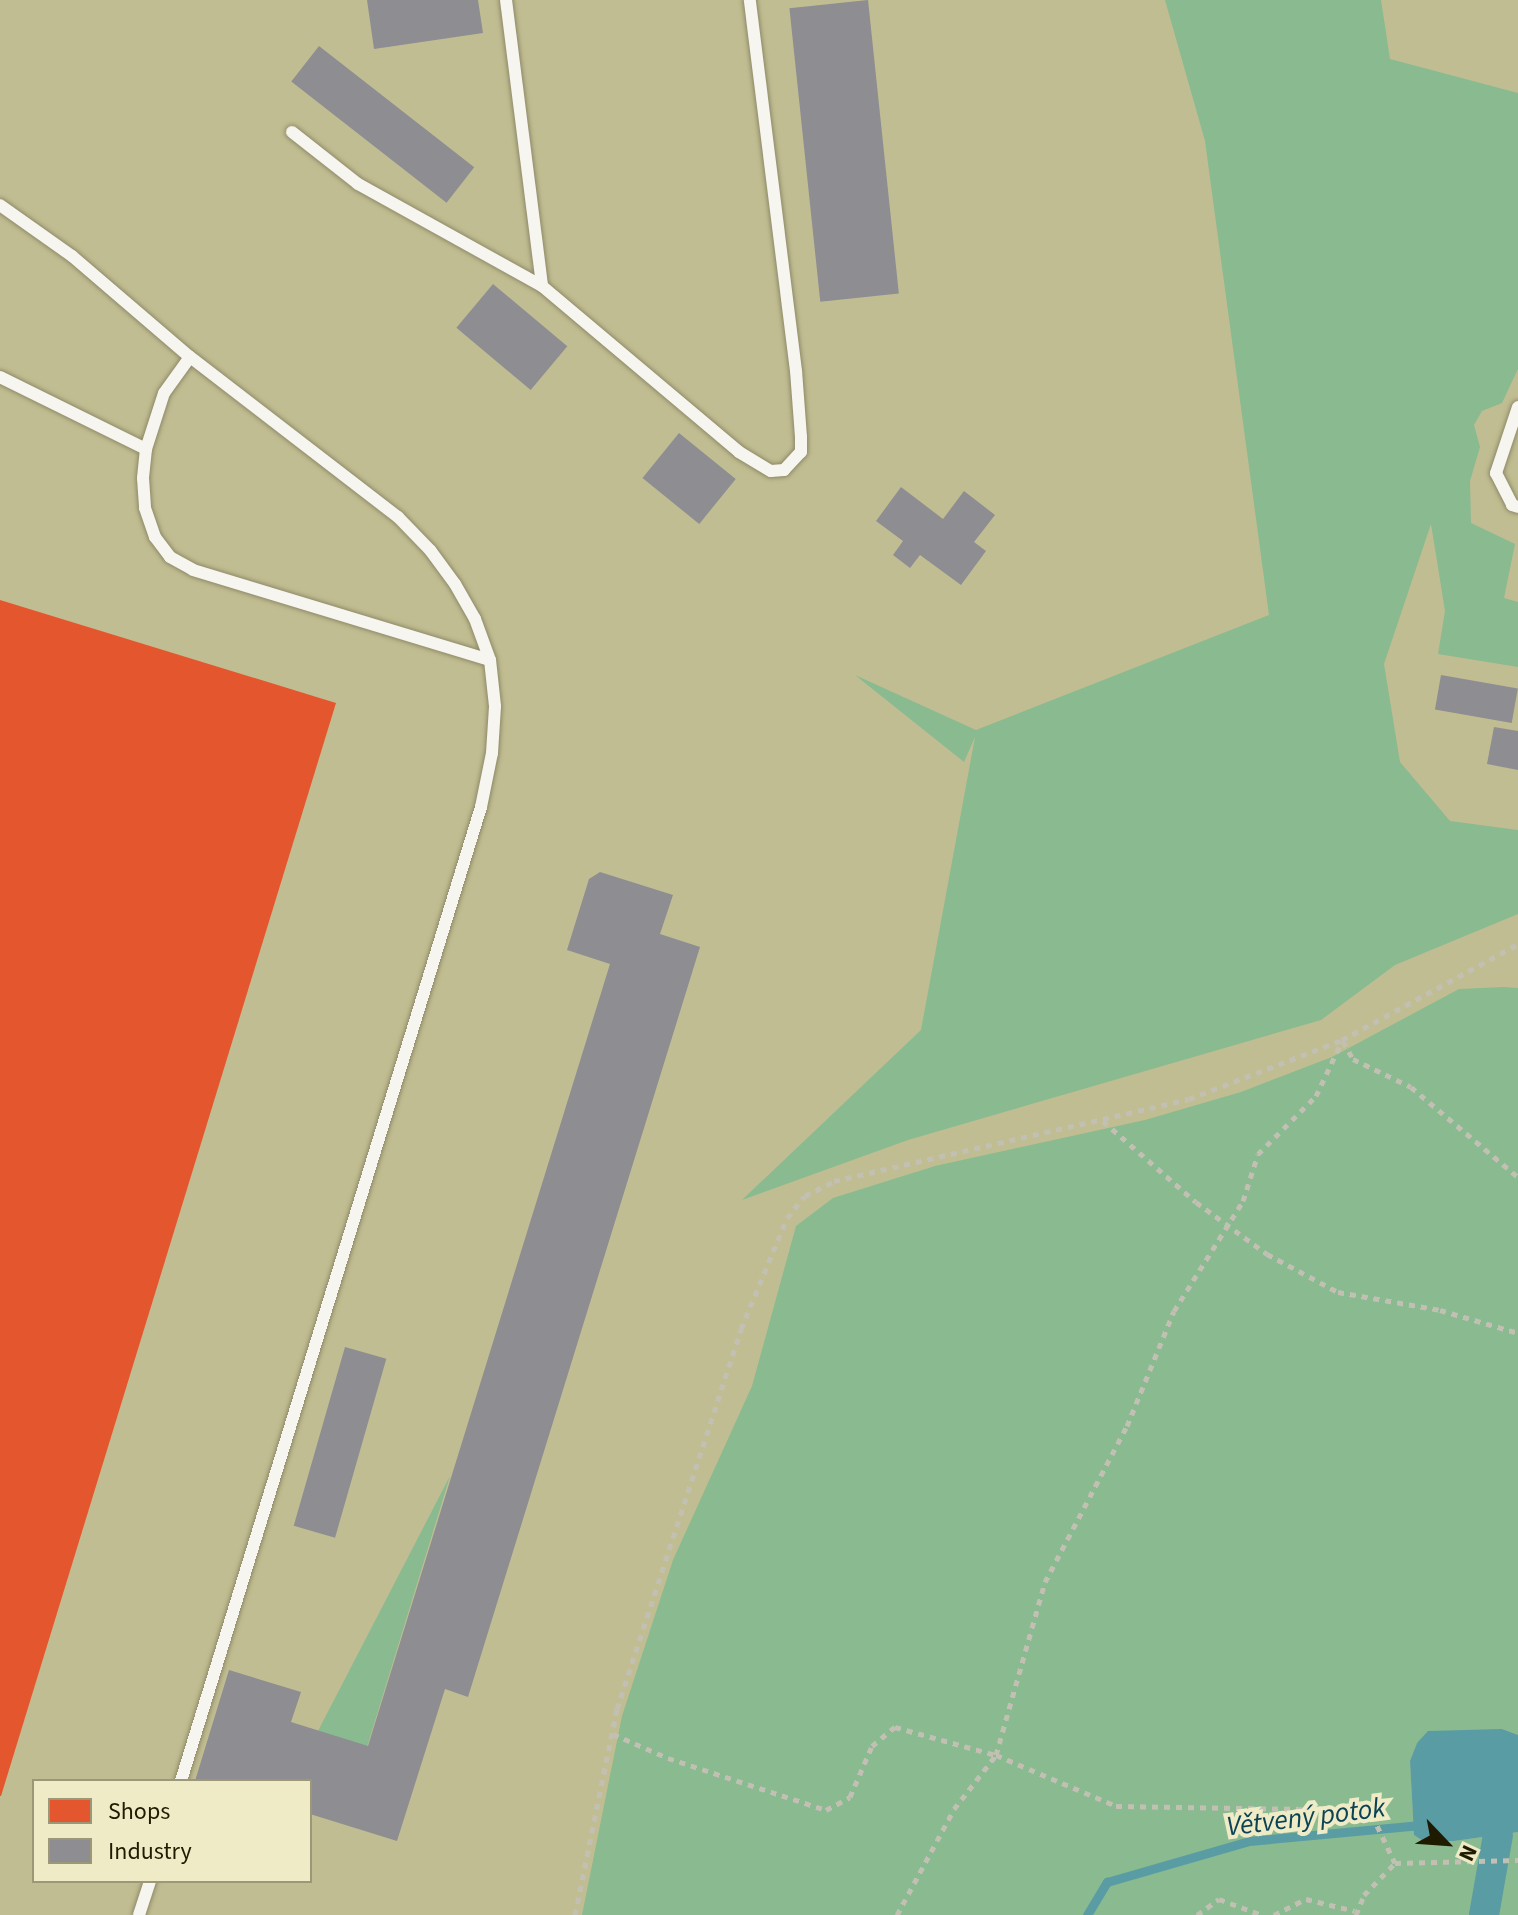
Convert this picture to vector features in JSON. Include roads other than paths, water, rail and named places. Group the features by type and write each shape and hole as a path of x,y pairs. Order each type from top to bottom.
{"lane":[{"path":"506,0 542,286"},
{"path":"292,132 358,184 542,286 755,464 771,471 784,470 794,463 801,452 801,437 796,371 750,0"},
{"path":"0,205 72,256 190,357 398,517 430,550 455,584 475,619 490,660 495,706 492,753 481,807 182,1779"},
{"path":"190,357 164,393 146,449 145,508 155,537 170,557 193,570 490,660"},
{"path":"0,377 146,449"},
{"path":"1518,407 1496,473 1512,505 1518,507"},
{"path":"139,1915 149,1883"}],"water":[{"path":"1502,1729 1518,1735 1518,1832 1454,1841 1423,1841 1414,1835 1410,1761 1417,1743 1428,1731"}],"waterway":[{"name":"Větvený potok","path":"1087,1915 1107,1882 1249,1841 1423,1825"},
{"name":"Větvený potok","path":"1484,1915 1498,1835"}]}
